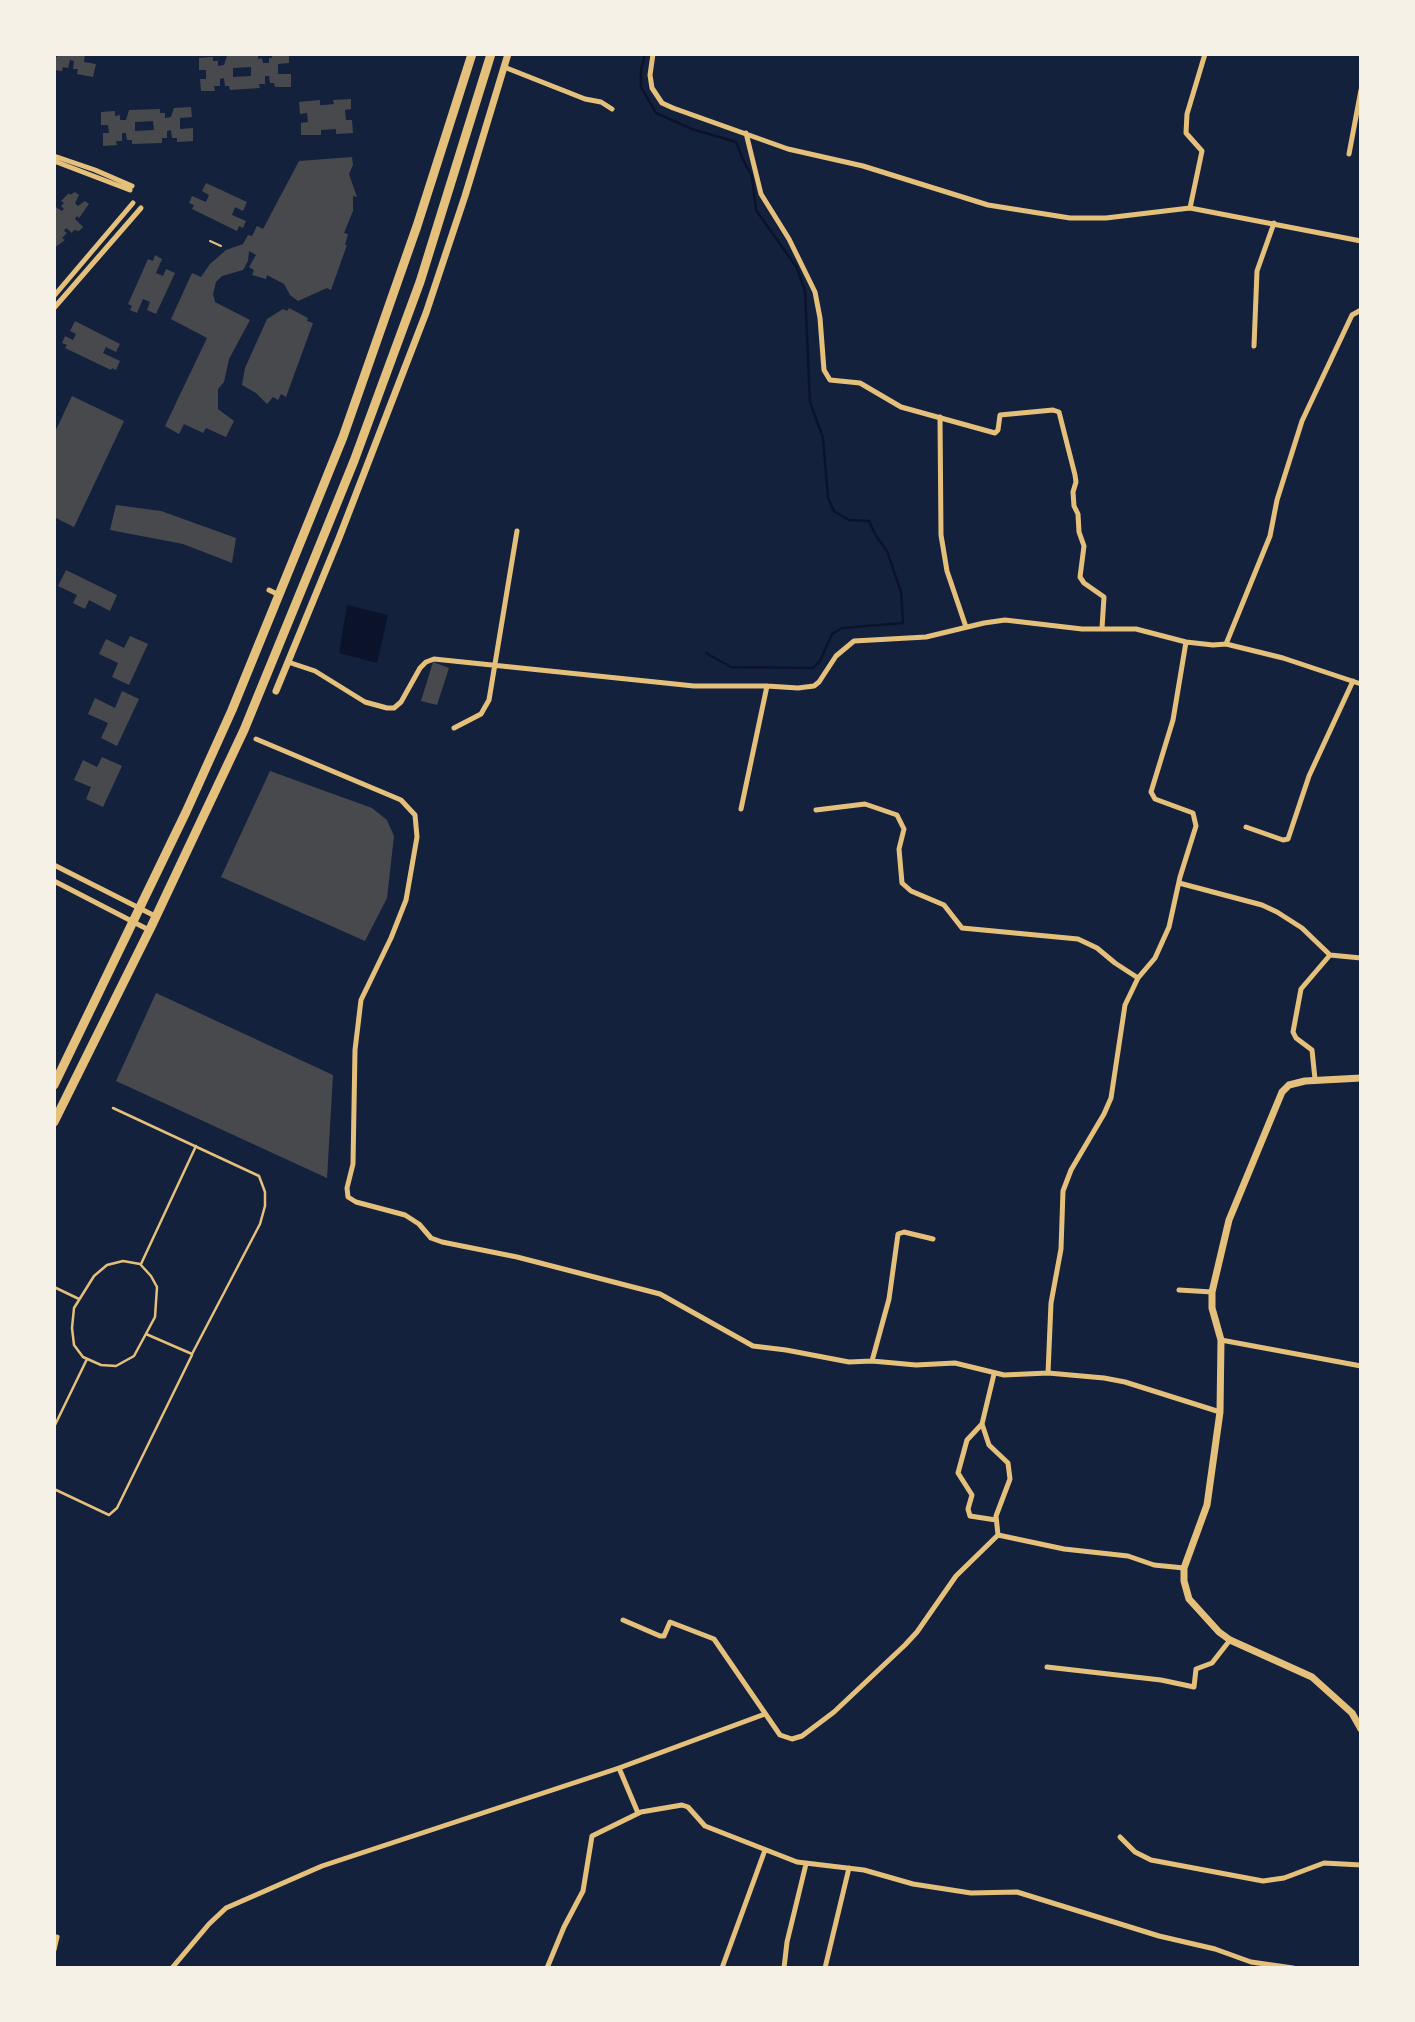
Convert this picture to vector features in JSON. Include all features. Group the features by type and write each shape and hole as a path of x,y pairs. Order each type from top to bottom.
{"main road":[{"path":"54,1084 186,812 232,710 279,595 343,437 417,226 472,54"},
{"path":"54,1122 244,730 354,461 424,269 491,54"}],"street":[{"path":"276,691 339,538 426,313 508,54"},
{"path":"653,54 650,75 652,88 662,103 788,149 863,166 988,205 1070,218 1106,218 1190,208 1361,241"},
{"path":"1190,208 1202,151 1186,133 1187,114 1205,54"},
{"path":"504,67 585,99 601,102 612,109"},
{"path":"1349,154 1361,90"},
{"path":"746,133 761,194 789,239 815,292 826,376 834,380 860,383 901,407 995,433 998,432 1000,415 1052,410 1059,412 1076,480 1073,490 1074,506 1084,546 1080,577 1104,597 1102,628"},
{"path":"54,156 95,170 131,188 54,162"},
{"path":"54,296 133,203"},
{"path":"54,308 141,208"},
{"path":"1254,346 1257,271 1275,223"},
{"path":"80,265 87,270"},
{"path":"1226,644 1270,536 1277,500 1302,421 1352,315 1361,310"},
{"path":"940,416 941,535 947,571 967,627"},
{"path":"454,728 481,714 489,700 517,531"},
{"path":"269,590 279,595"},
{"path":"288,662 315,671 365,702 387,708 394,708 401,702 426,662 444,659 694,687 798,688 814,686 826,674 836,656 854,641 926,637 1005,620 1072,628 1145,630 1186,642 1226,644 1283,658 1361,684"},
{"path":"1048,1373 1051,1303 1061,1250 1063,1191 1071,1170 1111,1098 1123,1013 1138,978 1160,949 1171,920 1196,826 1193,813 1155,799 1151,792 1173,720 1186,642"},
{"path":"1246,827 1283,840 1288,839 1309,776 1353,681"},
{"path":"741,809 767,686"},
{"path":"256,739 401,800 415,815 416,837 406,900 391,939 361,1000 355,1050 353,1164 347,1188 348,1197 356,1202 405,1215 419,1224 431,1238 442,1242 517,1257 660,1294 753,1346 840,1361 916,1365 955,1363 994,1374 1048,1373 1125,1382 1220,1412"},
{"path":"816,810 864,804 897,815 904,829 900,849 902,883 911,891 944,905 962,928 1078,939 1097,948 1138,978"},
{"path":"54,865 155,916"},
{"path":"54,881 149,930"},
{"path":"1179,883 1262,905 1302,928 1330,955 1361,958"},
{"path":"1315,1079 1312,1050 1294,1036 1293,1028 1301,989 1330,955"},
{"path":"1361,1078 1315,1079 1289,1085 1282,1092 1229,1220 1212,1292 1212,1308 1221,1340 1220,1412 1207,1505 1184,1568 1189,1599 1219,1633 1312,1677 1352,1713 1361,1729"},
{"path":"873,1361 889,1299 899,1233 933,1239"},
{"path":"1179,1290 1212,1292"},
{"path":"1221,1340 1361,1366"},
{"path":"994,1374 982,1424 967,1440 958,1473 972,1495 968,1509 970,1516 996,1520"},
{"path":"982,1424 989,1446 1007,1463 1010,1479 996,1520 998,1535"},
{"path":"998,1535 1064,1549 1128,1556 1154,1565 1184,1568"},
{"path":"624,1620 660,1636 664,1636 670,1622 714,1639 780,1735 792,1739 834,1712 905,1645 956,1576 998,1535"},
{"path":"1047,1667 1161,1680 1194,1687 1196,1669 1212,1663 1230,1640"},
{"path":"172,1968 226,1908 339,1860 619,1768 765,1714"},
{"path":"619,1768 638,1814"},
{"path":"547,1968 583,1891 592,1836 638,1814 685,1805 705,1826 806,1864 864,1870 913,1884 971,1893 1017,1892 1159,1936 1215,1949 1251,1962 1293,1968"},
{"path":"1119,1837 1135,1852 1152,1860 1264,1881 1284,1878 1324,1863 1361,1865"},
{"path":"722,1968 765,1850"},
{"path":"784,1968 787,1942 806,1864"},
{"path":"825,1968 849,1868"},
{"path":"54,1950 57,1937"}],"lane":[{"path":"54,1489 109,1514 117,1508 192,1354 260,1224 265,1206 265,1192 259,1175 113,1108"},
{"path":"140,1264 195,1146"},
{"path":"123,1261 140,1264 157,1287 155,1317 134,1356 116,1366 101,1365 87,1359 74,1345 74,1308 79,1299 94,1276 107,1265 123,1261"},
{"path":"54,1287 79,1299"},
{"path":"146,1334 192,1354"},
{"path":"54,1427 87,1359"}],"path":[{"path":"210,241 221,246"}],"water":[{"path":"347,605 388,615 377,663 339,653"}],"building":[{"path":"58,54 85,54 84,62 96,64 93,77 77,74 78,69 73,69 74,61 70,60 68,68 63,67 62,71 54,70 54,56 57,57"},
{"path":"258,54 258,59 262,58 263,63 269,63 272,54 289,54 289,63 278,64 278,74 291,74 291,87 275,87 274,83 270,83 269,76 265,76 265,84 259,84 260,88 230,90 229,86 225,86 224,78 220,79 220,86 214,86 215,91 201,91 200,79 206,79 206,70 199,70 199,58 213,57 213,61 218,61 218,66 224,65 227,56","holes":["251,67 251,76 233,77 233,68"]},
{"path":"351,99 351,109 345,110 346,120 352,120 353,133 336,134 336,129 321,130 321,135 301,135 301,123 308,122 307,113 300,114 299,102 320,100 320,105 324,105 334,104 333,100"},
{"path":"191,107 192,117 180,118 180,129 193,128 193,141 177,142 177,138 172,138 171,130 167,131 167,138 162,138 162,143 132,144 132,140 127,140 126,133 122,133 122,141 116,141 117,145 103,146 103,133 109,133 108,125 101,125 101,112 115,111 115,116 120,115 120,120 126,120 129,110 160,109 160,113 165,113 165,118 171,117 174,108","holes":["153,121 154,130 135,131 135,122"]},
{"path":"352,157 353,165 349,174 357,197 353,196 353,211 344,233 348,234 347,245 331,290 327,288 298,301 290,295 284,284 267,275 266,279 252,275 254,270 249,267 256,255 249,251 243,270 222,276 216,282 213,294 215,302 250,320 229,359 224,382 218,389 218,409 234,421 226,437 206,428 203,433 184,424 179,434 165,426 207,338 171,319 192,273 201,277 210,264 226,250 243,244 248,235 252,236 257,226 263,229 299,161"},
{"path":"206,183 247,202 243,211 235,207 232,215 246,221 243,228 239,226 237,231 192,209 194,205 189,203 192,196 206,202 209,195 202,191"},
{"path":"75,192 79,195 75,203 78,206 85,201 89,204 79,218 77,216 75,219 83,227 72,233 66,228 64,231 67,233 62,238 65,240 54,248 54,206 62,211 64,209 61,206 64,203 61,201 69,193 70,195"},
{"path":"155,255 162,259 156,273 163,276 166,269 175,273 156,314 147,310 150,302 143,299 137,313 130,310 132,306 128,304 148,259 153,261"},
{"path":"289,308 313,323 286,397 281,394 278,400 273,397 267,404 256,393 242,385 245,368 267,319"},
{"path":"75,321 120,344 116,352 106,347 103,353 120,361 116,370 65,348 67,345 62,343 65,336 73,340 76,334 70,331"},
{"path":"72,396 124,421 74,527 54,517 54,434"},
{"path":"116,505 161,511 236,538 232,563 183,544 110,530"},
{"path":"66,570 117,595 110,611 89,600 85,609 73,603 77,595 58,586"},
{"path":"130,636 148,644 129,685 112,677 118,663 99,654 106,639 124,648"},
{"path":"433,662 449,668 437,705 421,701"},
{"path":"122,691 139,699 117,746 101,738 108,723 88,714 95,698 115,708"},
{"path":"102,757 122,766 103,807 86,799 91,787 74,780 83,760 97,767"},
{"path":"270,771 372,808 387,820 394,836 387,898 365,941 221,877"},
{"path":"156,993 333,1075 327,1178 116,1081"}],"waterway":[{"path":"645,54 641,87 656,113 692,129 736,142 752,176 756,210 797,268 805,291 810,402 823,438 828,498 834,511 849,520 869,521 887,551 901,592 903,623 842,628 832,634 820,661 813,668 731,667 706,653"}]}
